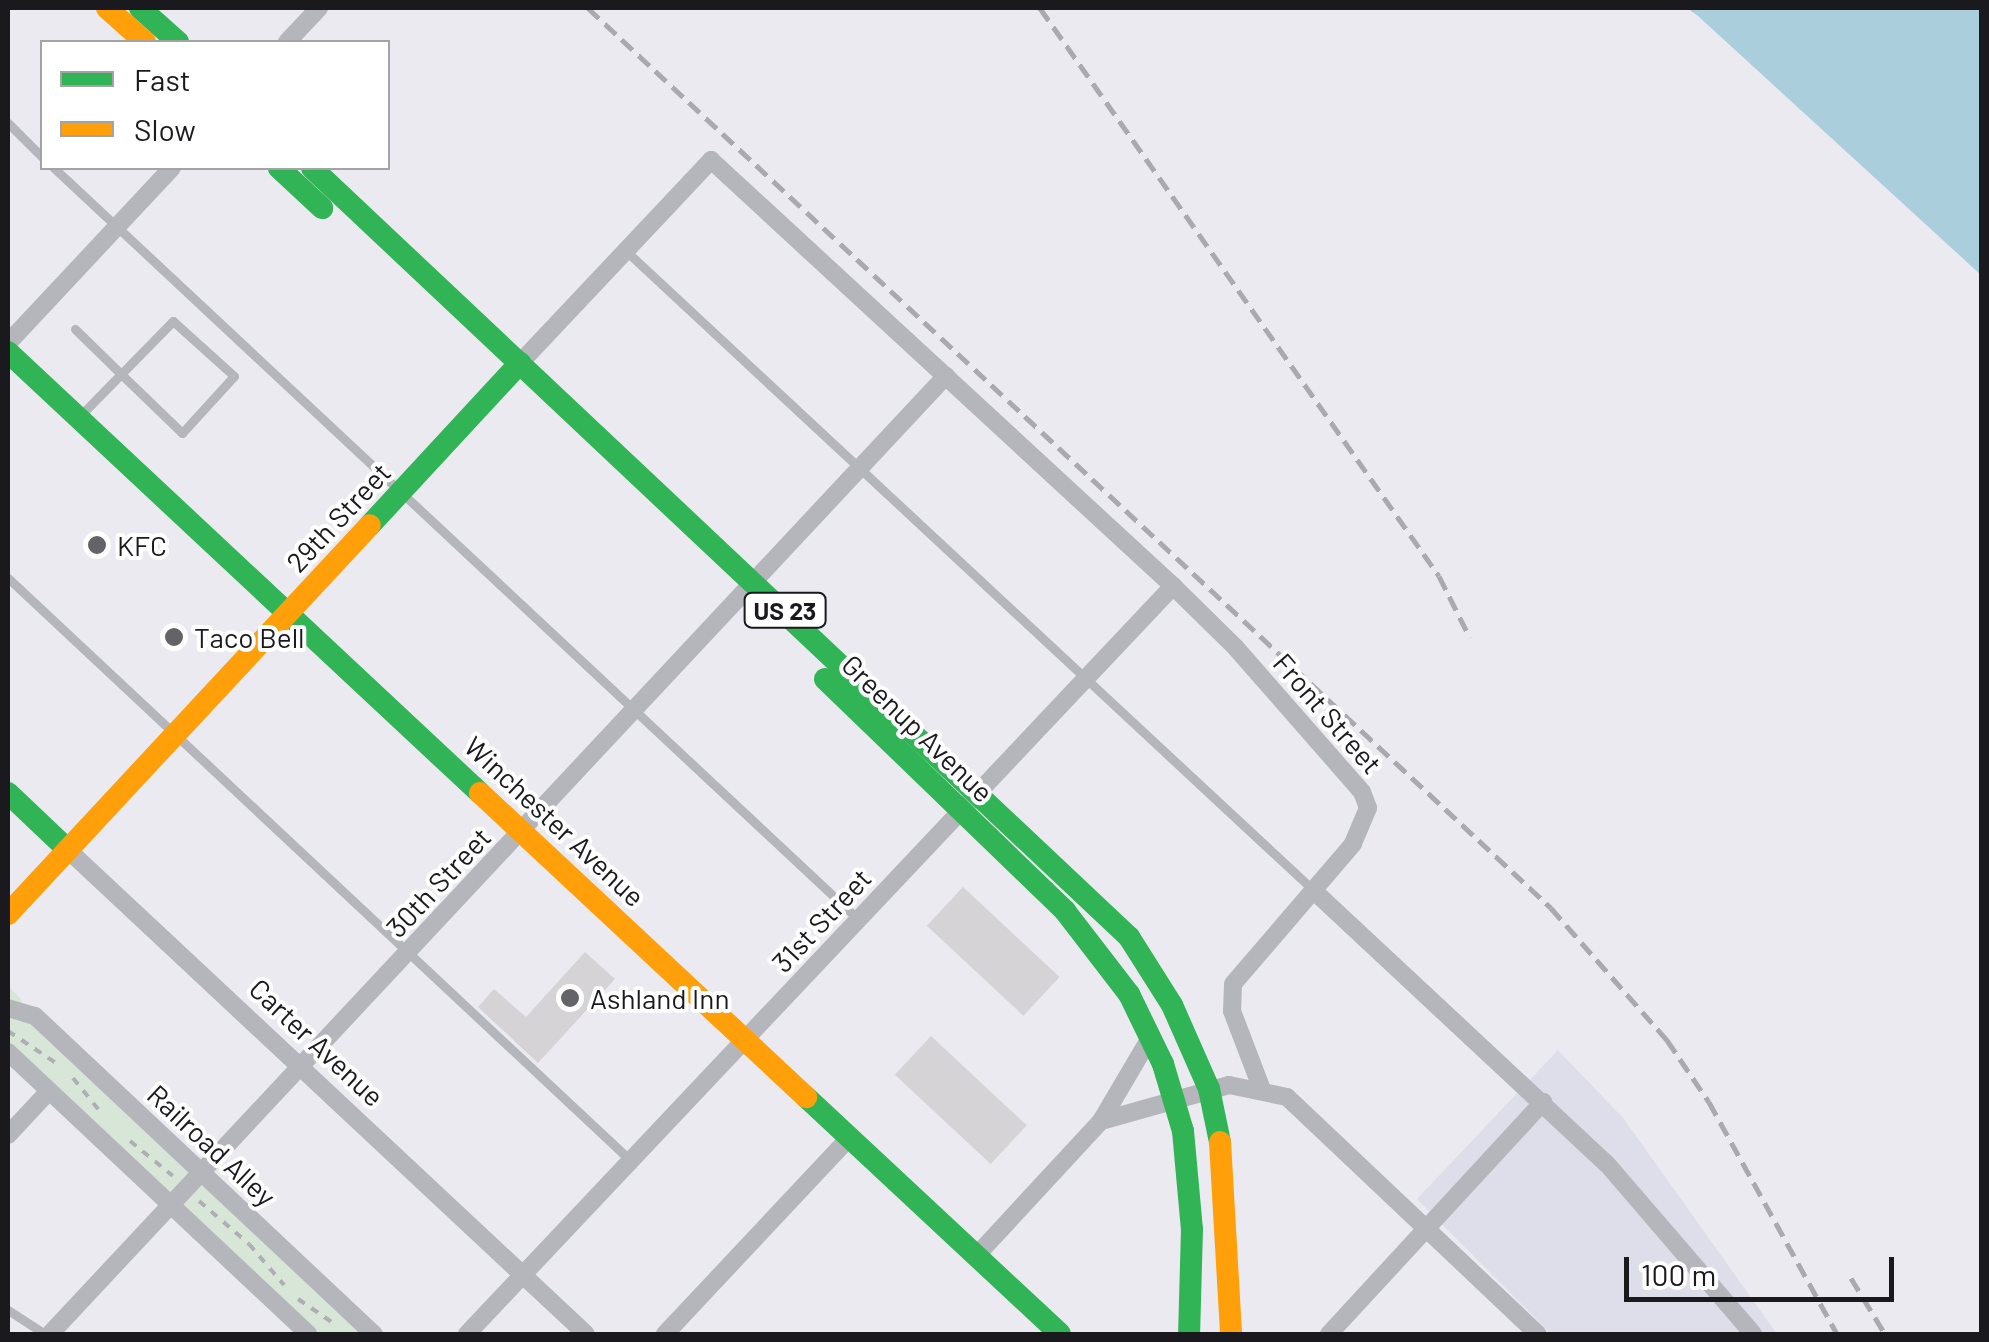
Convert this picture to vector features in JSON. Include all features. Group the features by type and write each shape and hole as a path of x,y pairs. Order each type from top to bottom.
{"main road":[{"path":"107,8 143,40"},
{"path":"140,8 176,40"},
{"name":"Greenup Avenue","path":"281,170 513,371 747,590 979,792 1129,937 1172,1005 1209,1089"},
{"name":"Greenup Avenue","path":"314,170 513,371"},
{"name":"Winchester Avenue","path":"8,352 1060,1334"},
{"name":"29th Street","path":"8,914 513,371"},
{"name":"Greenup Avenue","path":"747,590 960,812 1090,939 1151,1036 1175,1099"},
{"name":"Carter Avenue","path":"8,793 67,849"},
{"name":"US 23","path":"1209,1089 1226,1173 1231,1334"},
{"name":"US 23","path":"1175,1099 1190,1197 1190,1334"}],"street":[{"path":"289,40 320,8"},
{"name":"29th Street","path":"513,371 711,160"},
{"name":"Front Street","path":"711,160 1174,586 1362,792 1366,822 1314,891 1234,984 1232,1011 1261,1087"},
{"path":"8,343 170,170"},
{"name":"30th Street","path":"48,1334 410,953 946,376"},
{"name":"31st Street","path":"467,1334 1174,586"},
{"name":"Carter Avenue","path":"67,849 586,1334"},
{"path":"1314,891 1607,1164 1753,1334"},
{"name":"Railroad Alley","path":"8,1008 28,1010 374,1334"},
{"path":"976,1256 1101,1121 1151,1036"},
{"path":"8,1052 308,1334"},
{"path":"1101,1121 1209,1089 1261,1087 1287,1097 1430,1226 1538,1334"},
{"path":"8,1134 49,1091"},
{"path":"1329,1334 1543,1102"},
{"path":"665,1334 850,1136"}],"lane":[{"path":"8,124 40,154"},
{"path":"56,170 859,920"},
{"path":"626,251 1314,891"},
{"path":"75,329 121,374 182,433 234,376 172,321 121,374 78,418"},
{"path":"8,578 630,1160"},
{"path":"8,1310 48,1334"}],"path":[{"path":"20,1034 75,1080 112,1126"},
{"path":"122,1134 179,1184"},
{"path":"192,1195 249,1244 289,1291 347,1334"}],"shaded area":[{"path":"1558,1050 1624,1119 1777,1334 1551,1334 1417,1199"}],"green space":[{"path":"8,986 21,999 23,1016 362,1334 320,1334 8,1041"}],"water":[{"path":"1687,8 1981,8 1981,275 1698,16"}],"building":[{"path":"963,887 1060,977 1023,1016 927,926"},
{"name":"Ashland Inn","path":"585,952 615,979 538,1063 478,1007 494,989 526,1017"},
{"path":"931,1036 1027,1125 991,1164 895,1075"}],"railway":[{"path":"588,8 1551,908 1667,1040 1709,1102 1837,1334"},
{"path":"1040,8 1439,576 1470,638"},
{"path":"1851,1278 1885,1334"}],"traffic: fast":[{"path":"140,8 176,40"},
{"path":"281,170 322,208"},
{"path":"314,170 1129,937 1172,1005 1209,1089 1220,1142"},
{"path":"8,352 480,793"},
{"path":"370,525 520,363"},
{"path":"825,679 1065,911 1129,994 1163,1064 1183,1131 1192,1229 1189,1334"},
{"path":"8,793 67,849"},
{"path":"806,1097 1060,1334"}],"traffic: slow":[{"path":"107,8 143,40"},
{"path":"8,914 370,525"},
{"path":"480,793 806,1097"},
{"path":"1220,1142 1231,1334"}],"place":[{"name":"KFC","path":"97,545"},
{"name":"Taco Bell","path":"174,637"},
{"name":"Ashland Inn","path":"570,998"}]}
